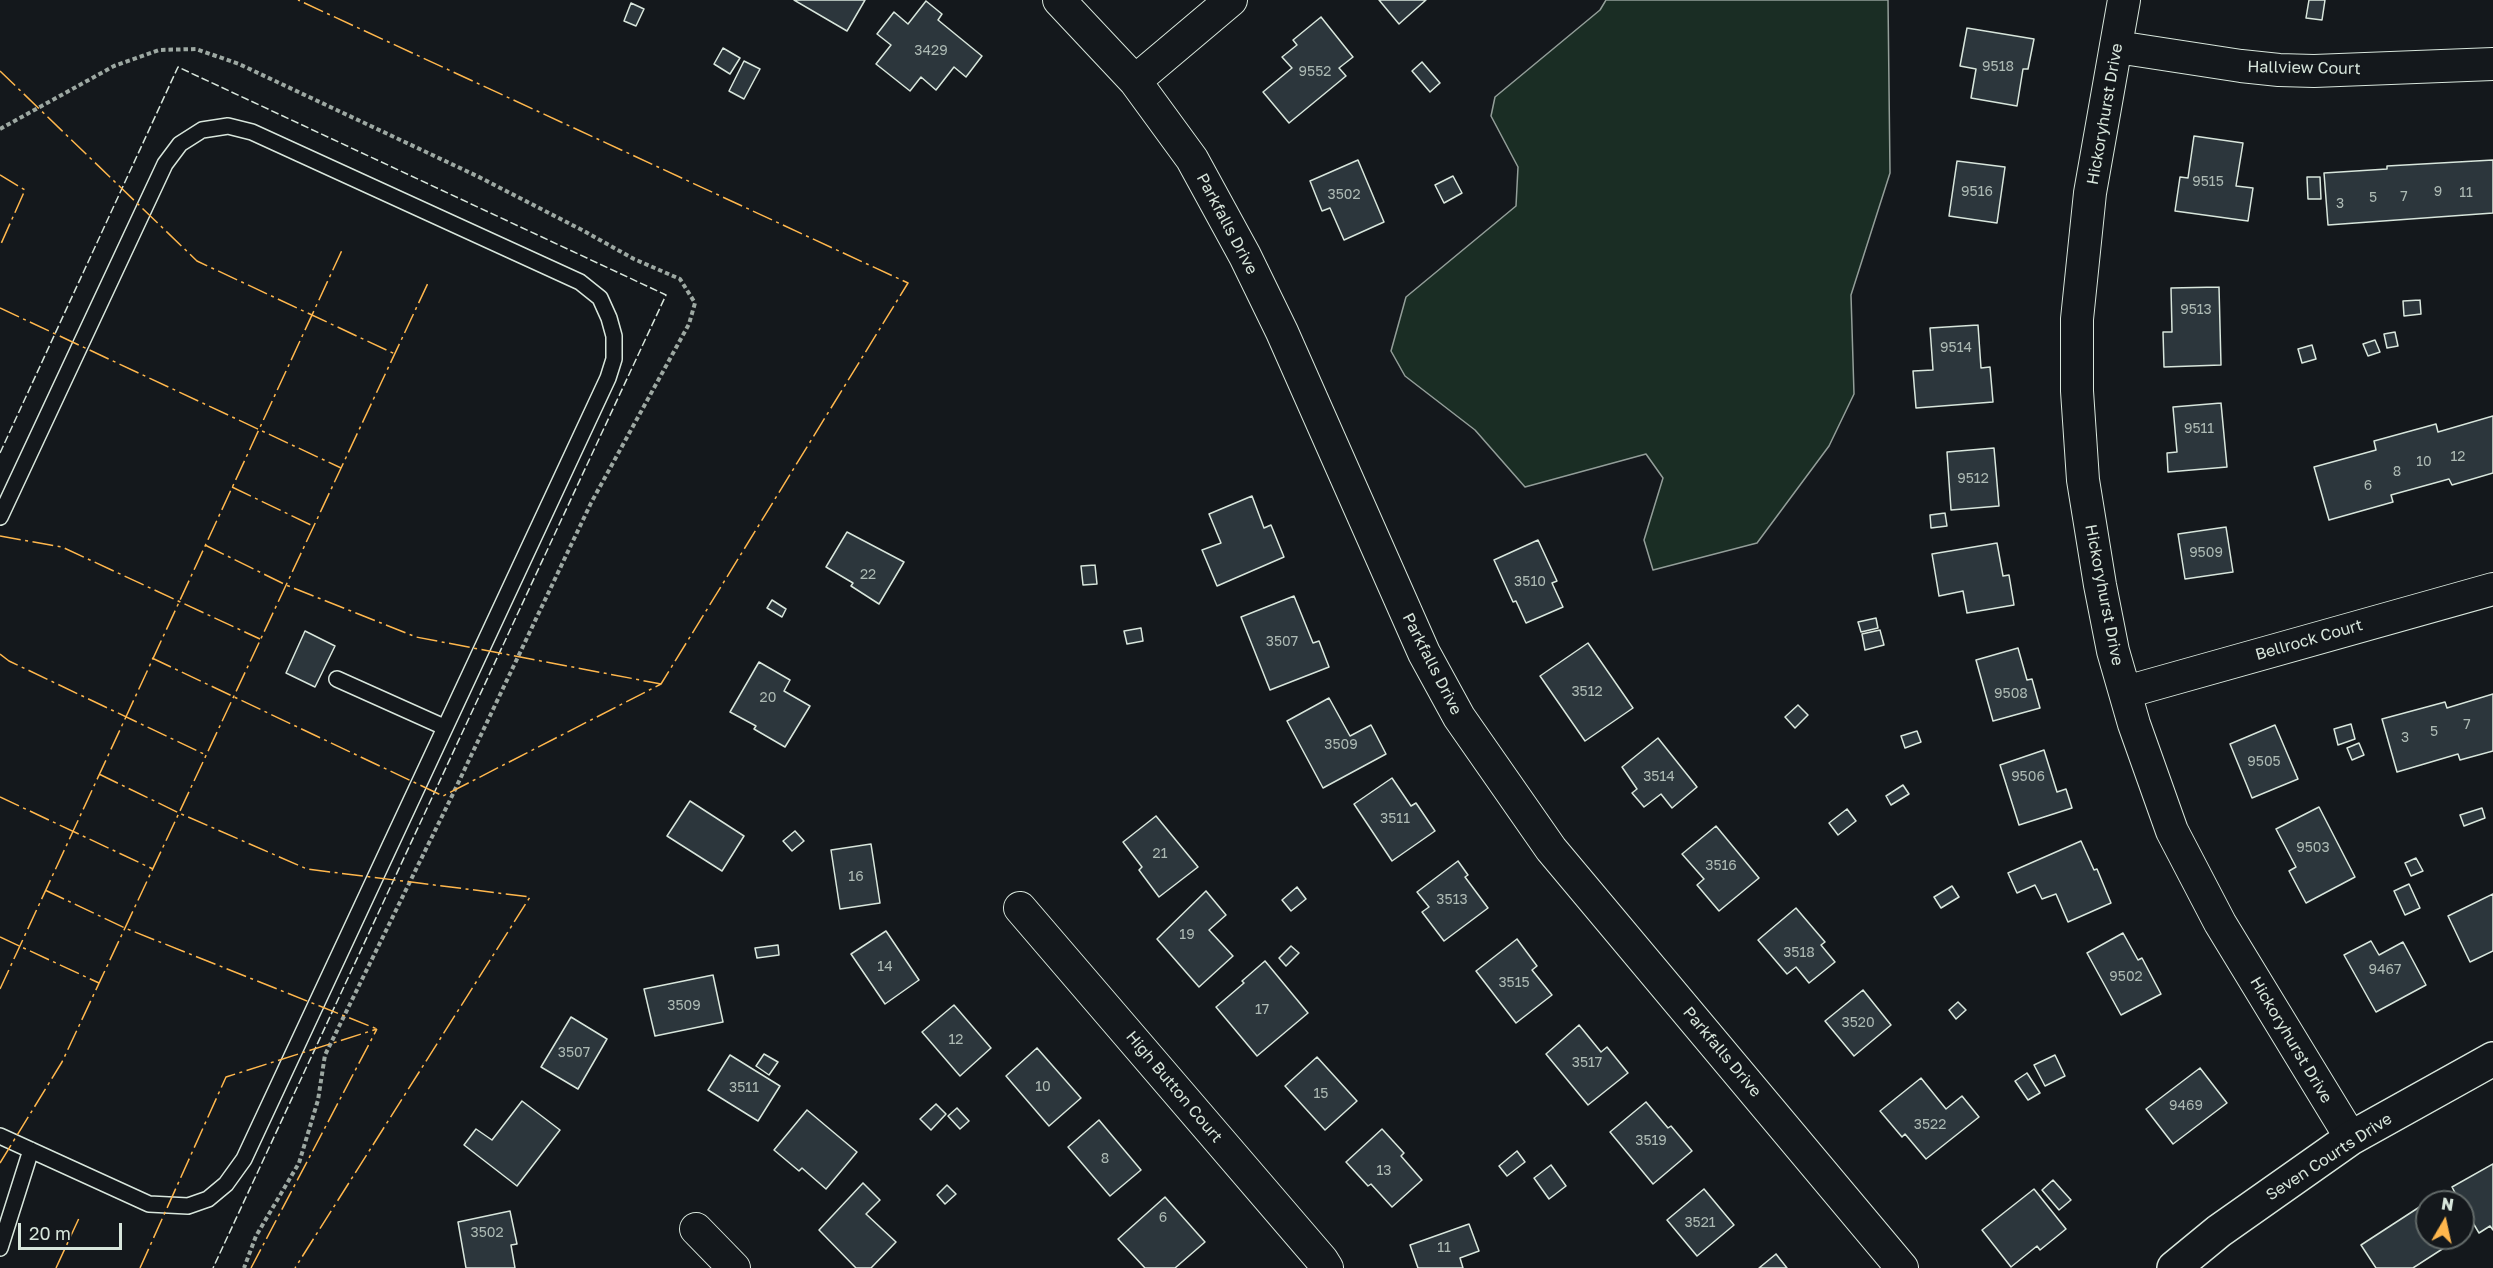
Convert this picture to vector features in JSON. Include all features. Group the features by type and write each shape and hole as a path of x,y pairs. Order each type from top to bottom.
{"street":[{"name":"Parkfalls Drive","path":"1059,0 1136,81 1192,159 1245,256 1282,332 1424,653 1459,717 1551,849 1902,1268"},
{"path":"1136,81 1231,0"},
{"name":"Hickoryhurst Drive","path":"2124,0 2090,193 2077,319 2077,381 2083,480 2113,651 2138,734 2172,831 2220,923 2351,1138"},
{"name":"Hallview Court","path":"2117,47 2279,70 2314,71 2493,64"},
{"name":"Bellrock Court","path":"2126,692 2493,588"},
{"name":"High Button Court","path":"1020,908 1327,1268"},
{"name":"Seven Courts Drive","path":"2174,1268 2219,1231 2351,1138 2493,1059"},
{"path":"696,1229 734,1268"}],"lane":[{"path":"0,517 165,164 180,144 202,130 228,126 252,132 580,282 600,298 609,318 614,336 614,359 608,378 243,1159 226,1184 208,1199 188,1206 149,1204 0,1136"},
{"path":"337,679 444,727"},
{"path":"0,1248 31,1150"}],"path":[{"path":"0,129 114,66 159,50 196,49 239,63 477,176 634,259 680,279 695,303 689,324 671,360 591,503 452,798 325,1055 318,1100 299,1163 256,1236 244,1268"}],"green space":[{"path":"1606,0 1888,0 1890,173 1851,295 1854,394 1829,446 1757,543 1653,570 1644,540 1663,478 1646,454 1525,487 1475,430 1405,376 1391,351 1406,297 1516,206 1518,167 1491,116 1495,97 1600,10"}],"building":[{"path":"794,0 865,0 847,31"},
{"path":"1379,0 1426,0 1399,24"},
{"path":"2309,0 2325,0 2322,20 2306,18"},
{"path":"926,1 942,14 938,20 982,56 966,77 954,67 936,90 921,77 910,91 876,64 891,45 877,34 894,12 908,24"},
{"path":"631,3 644,9 636,26 624,21"},
{"path":"1321,17 1353,57 1339,68 1346,76 1289,123 1263,92 1292,68 1282,57 1297,45 1293,40"},
{"path":"1967,28 2034,39 2028,69 2023,69 2017,106 1971,98 1976,69 1960,66"},
{"path":"723,48 740,58 730,74 714,64"},
{"path":"744,61 760,69 744,99 729,91"},
{"path":"1422,62 1440,83 1430,92 1412,71"},
{"path":"2194,136 2243,143 2236,186 2253,188 2248,221 2175,211 2180,177 2188,178"},
{"path":"1358,160 1384,222 1344,240 1330,208 1322,211 1310,181"},
{"path":"2493,160 2493,213 2328,225 2324,173 2387,169 2387,166"},
{"path":"1957,161 2005,167 1997,223 1949,216"},
{"path":"1453,176 1462,193 1444,203 1435,185"},
{"path":"2307,177 2320,177 2321,199 2308,199"},
{"path":"2219,287 2221,365 2164,367 2163,332 2172,332 2171,288"},
{"path":"2420,300 2421,314 2404,316 2403,301"},
{"path":"1978,325 1981,368 1990,367 1993,402 1916,408 1913,371 1933,370 1930,328"},
{"path":"2395,332 2398,346 2387,348 2384,334"},
{"path":"2375,340 2380,352 2368,356 2363,344"},
{"path":"2312,345 2316,359 2302,363 2298,349"},
{"path":"2221,403 2227,467 2168,472 2167,453 2177,452 2173,407"},
{"path":"2493,416 2493,473 2452,485 2449,479 2391,495 2393,502 2329,520 2314,467 2376,450 2374,441 2436,424 2438,432"},
{"path":"1994,448 1999,506 1951,510 1947,452"},
{"path":"1252,496 1264,528 1271,525 1284,557 1217,586 1202,550 1221,543 1209,514"},
{"path":"1945,513 1947,526 1931,528 1930,515"},
{"path":"2226,527 2233,572 2185,579 2178,534"},
{"path":"847,532 904,562 879,604 851,586 853,583 826,567"},
{"path":"1538,540 1557,581 1552,583 1563,607 1526,623 1516,601 1513,602 1494,560"},
{"path":"1997,543 2003,576 2009,575 2014,605 1967,613 1963,591 1939,596 1932,554"},
{"path":"1095,565 1097,584 1083,585 1081,566"},
{"path":"1294,596 1313,643 1319,641 1329,667 1270,690 1241,617"},
{"path":"772,600 786,609 782,617 767,608"},
{"path":"1876,618 1878,628 1861,632 1858,622"},
{"path":"1141,628 1143,641 1127,644 1124,631"},
{"path":"1880,630 1884,645 1865,650 1862,634"},
{"path":"305,631 335,646 315,687 286,673"},
{"path":"1588,643 1633,708 1585,741 1540,676"},
{"path":"2018,648 2027,680 2032,679 2040,708 1993,721 1976,660"},
{"path":"759,662 790,680 784,691 810,706 785,747 754,729 756,726 730,712"},
{"path":"2493,694 2493,751 2460,760 2458,754 2397,772 2382,719 2445,702 2447,708"},
{"path":"1329,698 1350,736 1371,725 1386,754 1323,788 1287,721"},
{"path":"1798,705 1808,715 1795,728 1785,717"},
{"path":"2351,724 2355,739 2338,745 2334,729"},
{"path":"2275,725 2298,779 2252,798 2230,744"},
{"path":"1917,731 1921,742 1905,748 1901,736"},
{"path":"1658,738 1697,787 1672,808 1661,794 1644,807 1632,793 1637,789 1622,767"},
{"path":"2359,743 2364,755 2352,760 2347,748"},
{"path":"2044,750 2057,792 2066,789 2072,808 2019,825 2000,765"},
{"path":"1392,778 1411,806 1416,803 1435,831 1392,861 1354,804"},
{"path":"1903,785 1909,794 1891,805 1886,796"},
{"path":"690,801 744,836 722,871 667,836"},
{"path":"2319,807 2355,877 2306,903 2289,871 2296,867 2276,829"},
{"path":"2482,808 2485,818 2464,826 2460,815"},
{"path":"1847,809 1856,821 1838,835 1829,823"},
{"path":"1156,816 1198,867 1159,897 1139,870 1142,867 1123,842"},
{"path":"1716,826 1759,878 1719,911 1697,885 1704,879 1682,854"},
{"path":"795,831 804,841 792,851 783,841"},
{"path":"2081,841 2094,870 2097,869 2111,903 2068,922 2056,894 2042,899 2035,885 2017,893 2008,873"},
{"path":"871,844 880,903 840,909 831,850"},
{"path":"2416,858 2423,871 2411,876 2405,863"},
{"path":"1458,861 1468,875 1465,877 1488,908 1444,941 1422,912 1429,907 1417,892"},
{"path":"2409,884 2420,908 2405,915 2394,891"},
{"path":"1952,886 1959,897 1941,908 1934,897"},
{"path":"1297,887 1306,899 1291,911 1282,900"},
{"path":"1206,891 1226,915 1209,930 1233,956 1199,987 1157,939"},
{"path":"2493,894 2493,951 2470,962 2448,916"},
{"path":"1796,908 1825,942 1821,945 1835,962 1809,983 1796,967 1787,974 1758,940"},
{"path":"886,931 919,980 885,1004 851,954"},
{"path":"2123,933 2138,960 2142,958 2161,994 2121,1015 2087,953"},
{"path":"1517,939 1537,966 1532,970 1552,995 1516,1023 1476,971"},
{"path":"2371,941 2379,955 2403,942 2426,985 2376,1012 2344,955"},
{"path":"778,945 779,955 757,958 755,948"},
{"path":"1291,946 1299,953 1286,966 1279,958"},
{"path":"1265,961 1308,1013 1257,1056 1216,1007"},
{"path":"713,975 723,1022 655,1036 644,989"},
{"path":"1863,990 1891,1025 1854,1056 1825,1021"},
{"path":"1958,1002 1966,1010 1956,1019 1949,1010"},
{"path":"954,1005 991,1048 960,1076 922,1032"},
{"path":"571,1017 607,1039 578,1089 541,1067"},
{"path":"1579,1025 1601,1052 1607,1047 1628,1073 1588,1105 1546,1054"},
{"path":"1037,1048 1081,1098 1049,1126 1006,1076"},
{"path":"764,1054 778,1062 769,1075 756,1066"},
{"path":"730,1055 780,1086 758,1121 708,1090"},
{"path":"2055,1055 2065,1076 2045,1086 2034,1065"},
{"path":"1317,1057 1357,1101 1325,1130 1285,1086"},
{"path":"2200,1068 2227,1103 2173,1144 2146,1109"},
{"path":"2027,1073 2040,1093 2028,1100 2015,1081"},
{"path":"1921,1078 1946,1109 1962,1096 1979,1117 1926,1159 1905,1134 1902,1137 1880,1111"},
{"path":"522,1101 560,1130 517,1186 464,1145 476,1129 492,1140"},
{"path":"1646,1102 1668,1128 1671,1126 1692,1151 1653,1184 1610,1132"},
{"path":"936,1104 946,1114 931,1130 920,1119"},
{"path":"957,1108 969,1121 960,1129 948,1116"},
{"path":"807,1110 857,1152 826,1189 802,1168 799,1171 774,1150"},
{"path":"1099,1120 1141,1170 1110,1196 1068,1147"},
{"path":"1382,1129 1404,1153 1401,1156 1422,1180 1392,1207 1346,1162"},
{"path":"1517,1151 1525,1162 1507,1176 1499,1166"},
{"path":"2493,1164 2493,1230 2490,1226 2479,1233 2475,1226 2475,1190 2454,1190 2452,1187"},
{"path":"1551,1165 1566,1186 1549,1199 1534,1178"},
{"path":"2053,1180 2071,1200 2059,1210 2042,1190"},
{"path":"863,1183 880,1200 866,1214 896,1242 871,1268 856,1268 819,1230"},
{"path":"947,1185 956,1194 945,1204 937,1195"},
{"path":"1704,1189 1734,1225 1697,1256 1667,1220"},
{"path":"2034,1189 2066,1229 2040,1250 2037,1246 2011,1267 1982,1230"},
{"path":"1165,1197 1205,1242 1175,1268 1145,1268 1118,1239"},
{"path":"2415,1210 2415,1250 2441,1250 2413,1268 2376,1268 2361,1245"},
{"path":"510,1211 517,1244 511,1245 515,1268 466,1268 458,1222"},
{"path":"1469,1224 1479,1251 1460,1258 1463,1268 1418,1268 1410,1245"},
{"path":"1776,1254 1787,1268 1759,1268"}],"fence":[{"path":"0,453 178,67 666,295 213,1268"}],"power":[{"path":"152,658 443,796 661,684 908,283 298,0"},
{"path":"0,71 197,261 395,354"},
{"path":"0,175 25,190 0,246"},
{"path":"0,989 343,248"},
{"path":"0,1163 62,1062 428,283"},
{"path":"0,308 341,468"},
{"path":"232,487 313,526"},
{"path":"0,536 62,547 260,639"},
{"path":"205,545 286,585 416,637 661,684"},
{"path":"0,654 9,661 206,755"},
{"path":"99,774 179,813 307,869 530,897 295,1268"},
{"path":"0,797 153,869"},
{"path":"45,890 125,928 377,1029"},
{"path":"0,937 99,983"},
{"path":"140,1268 226,1077 377,1029"},
{"path":"251,1268 377,1029"},
{"path":"56,1268 80,1216"}]}
